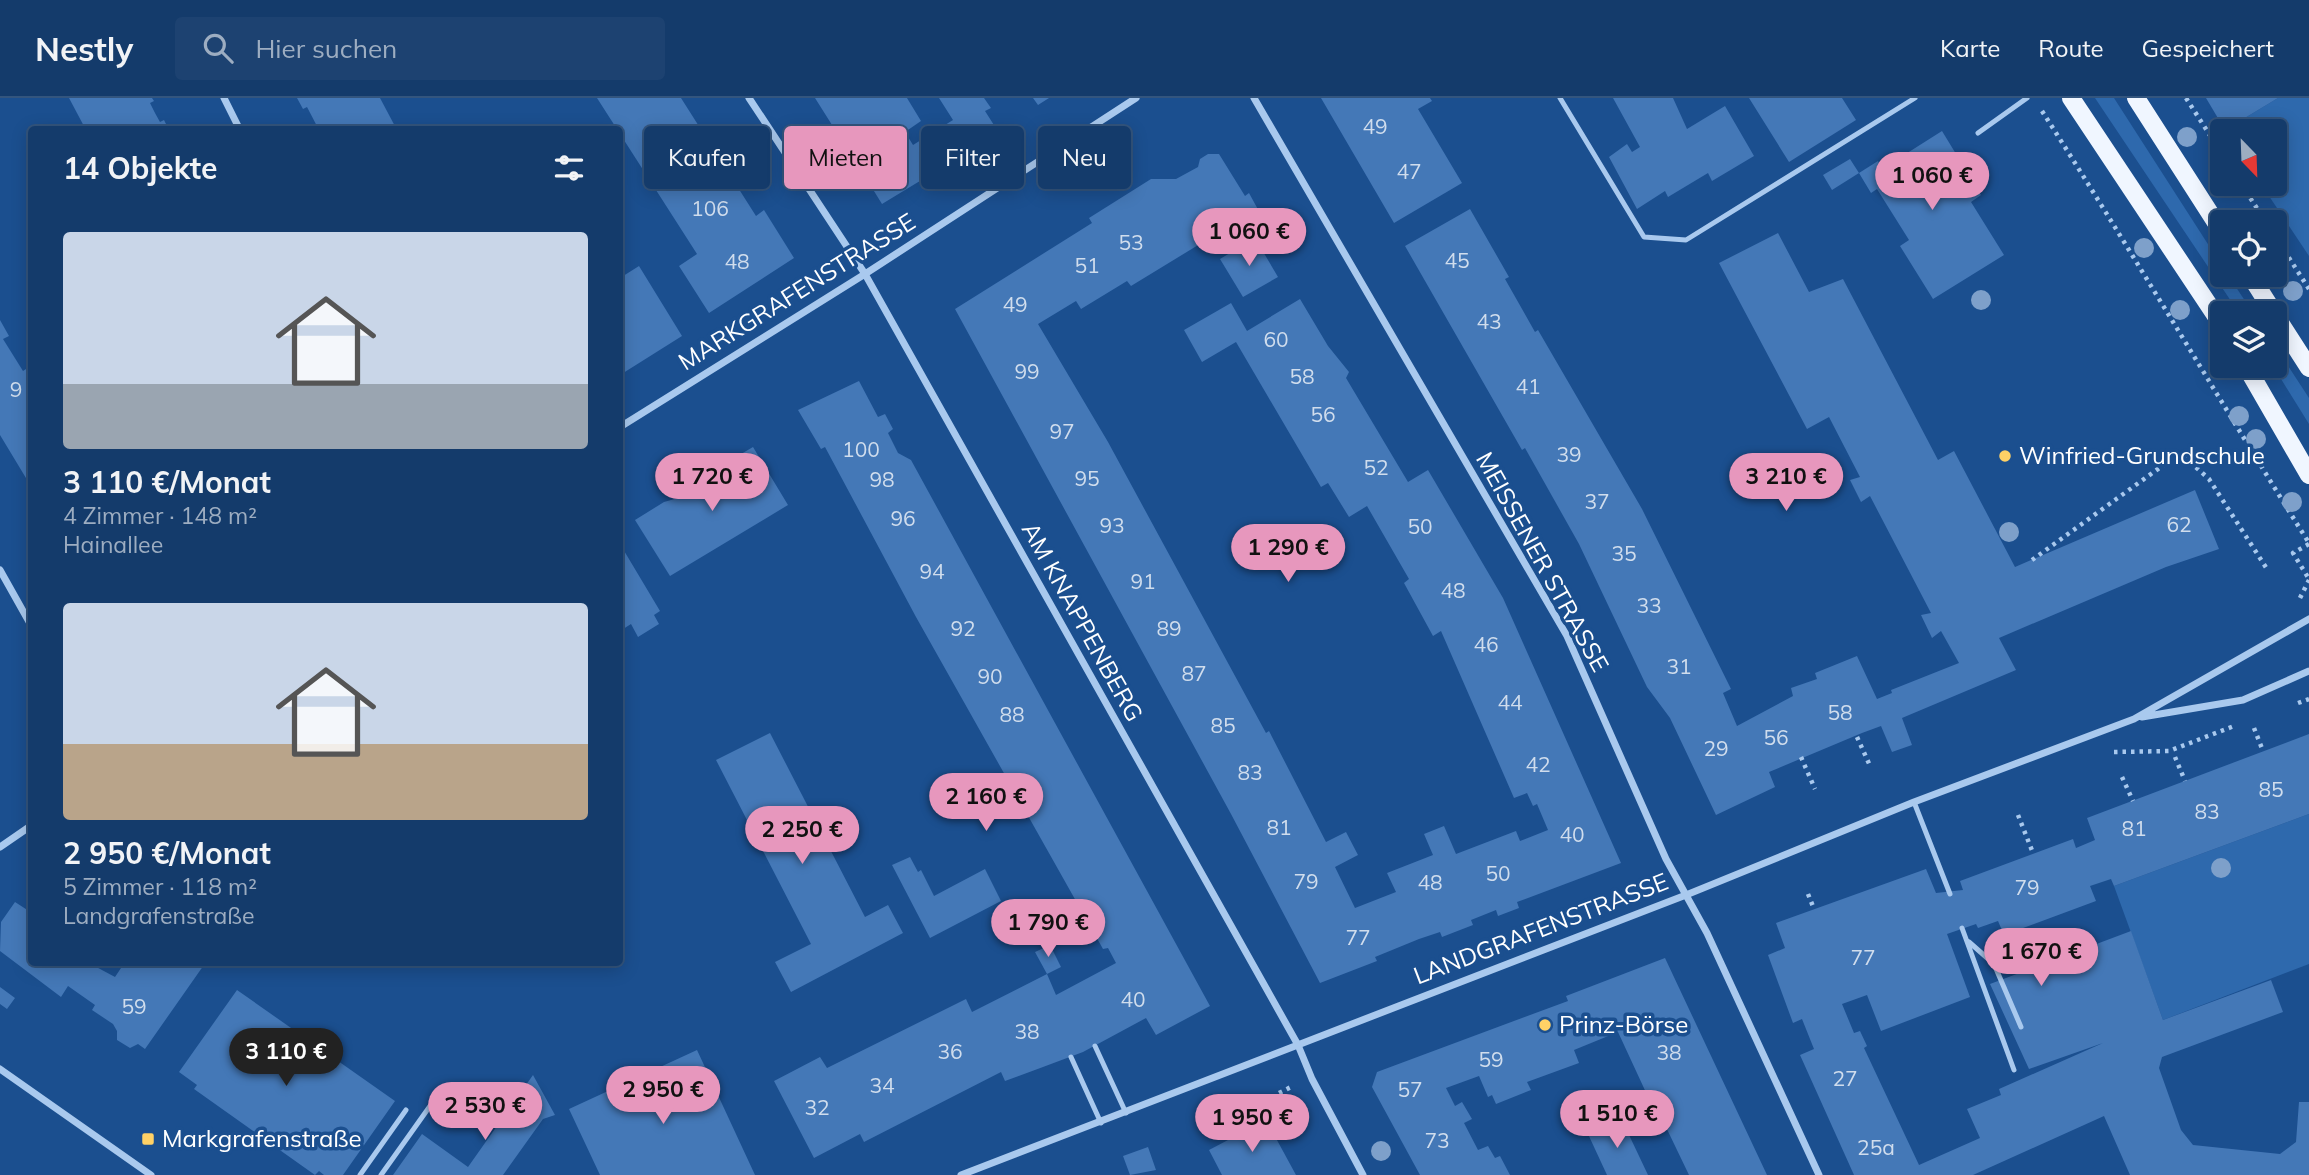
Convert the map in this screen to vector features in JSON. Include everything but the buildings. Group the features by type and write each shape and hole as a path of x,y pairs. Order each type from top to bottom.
{"main road":[{"path":"2071,98 2210,308"},
{"path":"2136,98 2210,213"},
{"path":"2287,333 2309,368"},
{"path":"2253,378 2309,475"}],"street":[{"path":"224,98 238,126"},
{"name":"AM KNAPPENBERG","path":"750,98 865,274 1298,1045 1312,1079 1363,1175"},
{"name":"MARKGRAFENSTRASSE","path":"623,425 865,274 1136,98"},
{"name":"MEISSENER STRASSE","path":"1254,98 1567,636 1666,859 1686,895 1819,1175"},
{"path":"0,570 28,619"},
{"name":"LANDGRAFENSTRASSE","path":"961,1175 1686,895 1914,802 2134,719 2309,619"},
{"name":"LANDGRAFENSTRASSE","path":"2134,719 2243,700 2309,671"},
{"path":"0,847 28,828"},
{"path":"0,1069 151,1175"}],"lane":[{"path":"1560,98 1644,236 1686,240 1915,98"},
{"path":"1978,133 2027,98"},
{"path":"1914,802 1950,894"},
{"path":"1962,928 2014,1070"},
{"path":"1966,940 1994,964 2021,1027"},
{"path":"1095,1046 1126,1113"},
{"path":"1071,1057 1101,1123"},
{"path":"381,1175 435,1099"},
{"path":"360,1175 406,1110"}],"path":[{"path":"2186,98 2210,135"},
{"path":"2041,110 2124,238 2218,399 2309,544 2293,553 2309,579"},
{"path":"2287,255 2309,289"},
{"path":"2032,560 2180,453 2209,479 2267,569"},
{"path":"2287,707 2309,699"},
{"path":"2105,752 2169,751 2240,724"},
{"path":"2254,728 2263,751"},
{"path":"1857,737 1871,768"},
{"path":"1801,757 1815,789"},
{"path":"2175,757 2185,781"},
{"path":"2122,777 2133,801"},
{"path":"2018,816 2033,853"},
{"path":"1808,894 1814,909"},
{"path":"1279,1093 1294,1086"}],"shaded area":[{"path":"2095,98 2114,98 2210,247 2210,270"},
{"path":"2278,98 2309,98 2309,256 2287,223 2287,210 2278,210 2269,196 2287,196 2287,119 2243,119"},
{"path":"2222,287 2236,287 2245,301 2231,301"},
{"path":"2287,364 2309,398 2309,424 2280,378 2287,378"},
{"path":"2309,814 2309,964 2163,1020 2114,886"}],"place":[{"name":"Winfried-Grundschule","path":"2005,456"},
{"name":"Prinz-Börse","path":"1545,1025"},
{"name":"Markgrafenstraße","path":"148,1139"}]}
